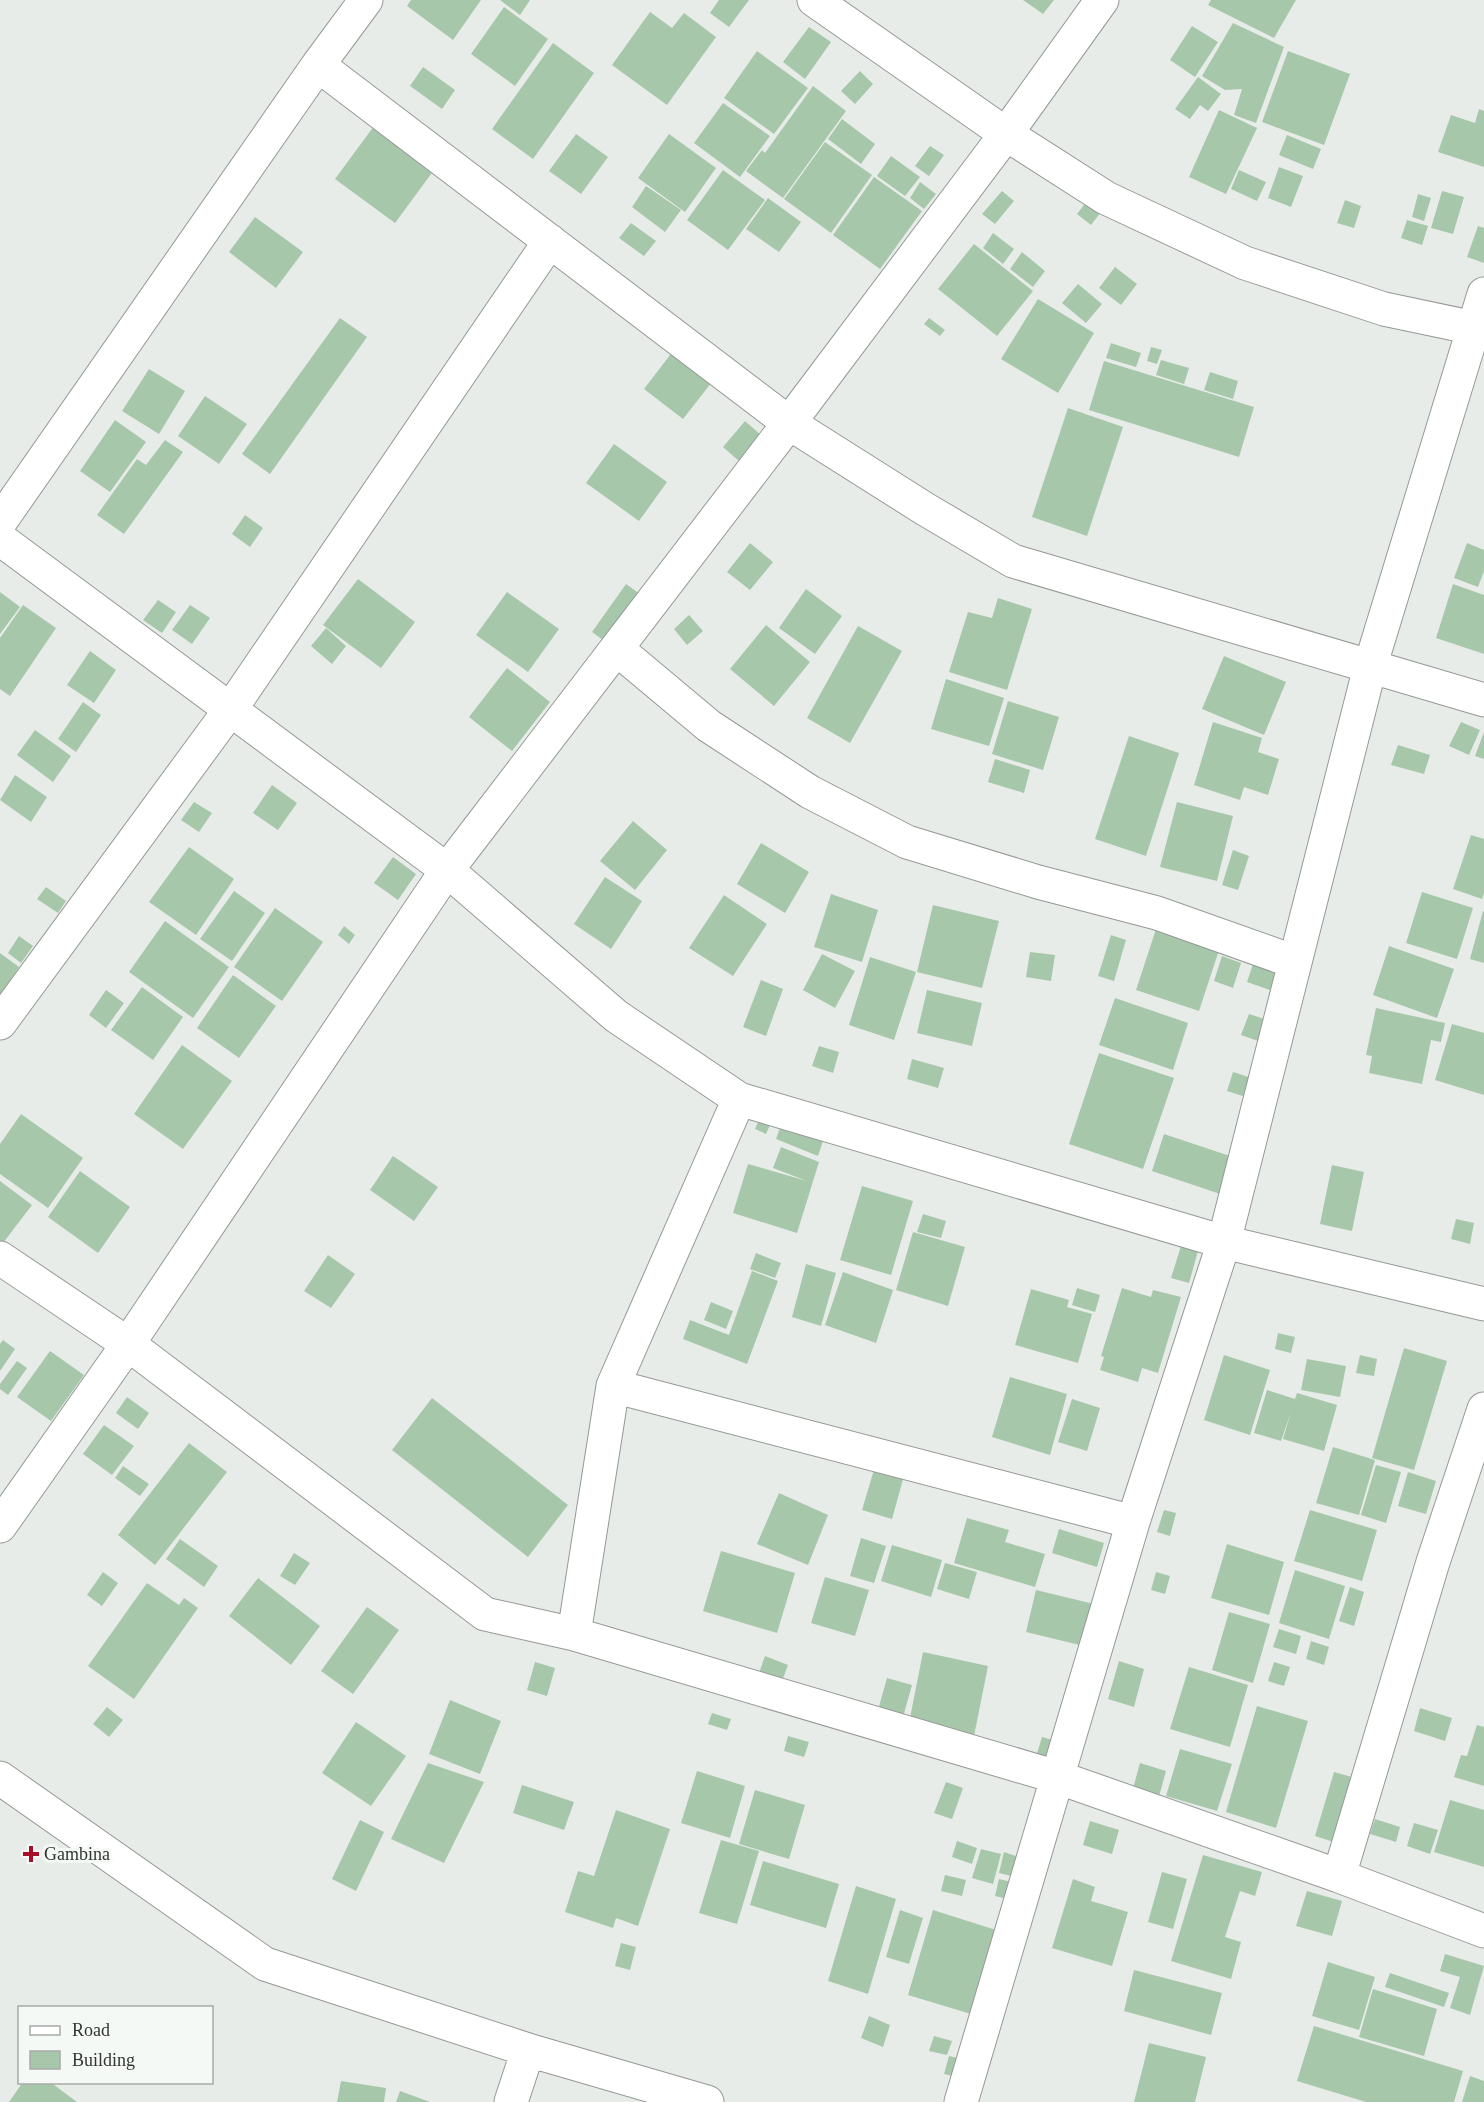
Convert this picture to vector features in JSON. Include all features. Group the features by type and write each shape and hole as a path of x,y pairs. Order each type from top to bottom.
{"street":[{"path":"0,522 318,65 366,0"},
{"path":"814,0 1006,134 1106,198 1245,263 1384,309 1478,329"},
{"path":"0,1526 128,1344 447,870 789,423 1006,134 1102,0"},
{"path":"318,65 789,423 925,509 1013,561 1484,700"},
{"path":"0,1023 230,710 550,241"},
{"path":"961,2102 1132,1522 1224,1242 1370,667 1478,329 1484,294"},
{"path":"0,539 447,870 616,1016 740,1099 1224,1242 1484,1304"},
{"path":"617,649 718,732 810,792 907,842 1038,882 1157,913 1295,962"},
{"path":"574,1634 613,1386 740,1099"},
{"path":"0,1258 128,1344 485,1614 574,1634 1057,1777 1339,1876 1484,1931"},
{"path":"613,1386 1132,1522"},
{"path":"1339,1876 1433,1562 1484,1409"},
{"path":"0,1778 264,1964 528,2050 706,2102"},
{"path":"511,2102 528,2050"}],"building":[{"path":"411,0 481,0 453,40 407,6"},
{"path":"500,0 530,0 520,15"},
{"path":"719,0 749,0 729,27 710,13"},
{"path":"1023,0 1054,0 1043,14"},
{"path":"1211,0 1296,0 1274,38 1208,5"},
{"path":"504,7 548,39 515,86 471,54"},
{"path":"650,12 672,28 684,13 716,37 667,105 612,65"},
{"path":"1233,23 1284,47 1256,123 1234,115 1242,89 1225,90 1202,76"},
{"path":"1192,26 1218,42 1195,77 1170,60"},
{"path":"809,27 831,42 805,79 783,62"},
{"path":"553,43 594,73 533,159 492,129"},
{"path":"757,51 808,88 774,134 724,98"},
{"path":"1288,51 1350,74 1324,145 1262,122"},
{"path":"423,67 455,90 442,109 410,86"},
{"path":"860,71 873,84 855,104 841,91"},
{"path":"1198,77 1221,94 1208,111 1200,105 1190,119 1175,109"},
{"path":"813,86 846,111 783,198 746,171 762,150 765,153"},
{"path":"723,103 770,136 740,177 694,143"},
{"path":"1479,109 1484,111 1484,167 1438,152 1451,115 1475,123"},
{"path":"1219,110 1257,128 1226,194 1189,177"},
{"path":"842,119 875,144 861,164 828,139"},
{"path":"374,126 434,170 395,223 335,179"},
{"path":"576,134 608,157 581,194 549,171"},
{"path":"669,134 716,168 685,212 638,178"},
{"path":"1287,135 1321,149 1313,169 1279,155"},
{"path":"825,142 872,175 831,233 784,199"},
{"path":"930,146 944,155 929,176 915,166"},
{"path":"891,156 920,177 905,196 877,176"},
{"path":"1279,167 1303,176 1291,207 1268,198"},
{"path":"723,170 765,200 728,250 687,220"},
{"path":"1239,170 1266,182 1257,201 1231,189"},
{"path":"874,177 922,211 880,269 833,235"},
{"path":"920,182 936,194 924,209 910,198"},
{"path":"646,186 681,210 665,232 632,207"},
{"path":"1002,191 1014,201 995,224 982,214"},
{"path":"1442,191 1464,197 1453,234 1431,228"},
{"path":"1418,194 1431,198 1424,221 1412,217"},
{"path":"768,198 801,222 779,252 746,229"},
{"path":"1345,200 1361,206 1354,228 1337,223"},
{"path":"1087,201 1101,212 1091,225 1077,214"},
{"path":"255,217 303,252 276,288 229,252"},
{"path":"1407,220 1428,226 1422,245 1401,238"},
{"path":"631,223 656,241 644,256 619,238"},
{"path":"1478,226 1484,228 1484,263 1467,257"},
{"path":"993,233 1014,249 1003,264 983,248"},
{"path":"974,244 1033,291 997,336 938,289"},
{"path":"1022,252 1045,271 1033,287 1010,269"},
{"path":"1115,267 1137,284 1121,305 1099,288"},
{"path":"1078,284 1102,304 1086,323 1062,303"},
{"path":"1038,299 1094,333 1058,393 1001,359"},
{"path":"340,318 367,337 270,474 242,454"},
{"path":"929,318 945,330 940,336 924,324"},
{"path":"680,342 719,373 683,419 644,389"},
{"path":"1111,343 1141,353 1136,367 1106,358"},
{"path":"1151,347 1162,350 1157,364 1147,361"},
{"path":"1161,360 1189,368 1184,384 1156,375"},
{"path":"1104,361 1254,407 1239,457 1089,410"},
{"path":"149,369 185,391 159,434 122,411"},
{"path":"1210,372 1238,381 1233,399 1204,390"},
{"path":"205,396 247,424 219,464 178,436"},
{"path":"1068,408 1123,427 1087,536 1032,517"},
{"path":"115,420 146,442 110,492 80,471"},
{"path":"745,421 762,436 740,462 723,447"},
{"path":"165,440 183,452 124,534 97,515 137,459 146,465"},
{"path":"614,444 667,482 639,521 586,483"},
{"path":"245,515 263,528 250,547 232,534"},
{"path":"750,543 773,562 750,590 727,572"},
{"path":"1467,543 1484,550 1484,571 1478,587 1454,578"},
{"path":"358,579 415,622 381,668 323,625"},
{"path":"626,584 647,599 613,647 592,632"},
{"path":"1453,584 1484,595 1484,654 1436,638"},
{"path":"806,589 842,616 815,654 779,628"},
{"path":"0,592 20,607 0,634"},
{"path":"507,592 559,629 528,672 476,635"},
{"path":"998,598 1032,609 1007,690 949,672 968,612 992,618"},
{"path":"158,600 176,612 162,633 143,620"},
{"path":"23,605 56,628 10,696 0,689 0,638"},
{"path":"190,605 210,618 192,644 172,630"},
{"path":"689,615 703,631 687,645 674,629"},
{"path":"766,625 810,662 774,706 730,669"},
{"path":"858,626 902,651 850,743 807,718"},
{"path":"326,628 346,646 332,664 311,646"},
{"path":"90,651 116,670 94,703 67,685"},
{"path":"1224,656 1286,682 1264,735 1202,709"},
{"path":"507,668 550,702 512,751 469,717"},
{"path":"946,679 1004,698 989,746 931,729"},
{"path":"1008,701 1059,717 1043,770 992,754"},
{"path":"83,702 101,715 76,752 58,739"},
{"path":"1213,722 1262,738 1258,752 1279,759 1268,795 1244,787 1240,800 1194,785"},
{"path":"1461,722 1480,730 1469,755 1449,746"},
{"path":"35,730 71,756 53,782 17,755"},
{"path":"1484,732 1484,759 1475,756"},
{"path":"1129,736 1179,753 1146,856 1095,839"},
{"path":"1398,745 1430,755 1424,774 1391,765"},
{"path":"995,759 1030,770 1024,793 988,782"},
{"path":"15,775 47,797 31,822 0,800"},
{"path":"272,785 297,803 278,830 253,813"},
{"path":"194,802 212,813 199,832 181,820"},
{"path":"1177,802 1233,816 1217,881 1160,867"},
{"path":"633,821 667,850 635,890 600,861"},
{"path":"1471,835 1484,839 1482,899 1453,889"},
{"path":"761,843 809,872 785,913 737,884"},
{"path":"189,847 234,879 196,935 149,902"},
{"path":"1233,850 1249,856 1238,890 1222,885"},
{"path":"393,857 416,874 398,900 374,883"},
{"path":"605,877 642,901 611,949 574,924"},
{"path":"46,887 66,901 58,913 37,899"},
{"path":"234,891 265,913 232,961 200,939"},
{"path":"1422,892 1473,908 1457,959 1406,943"},
{"path":"831,894 878,910 862,962 814,947"},
{"path":"724,895 767,924 733,976 689,948"},
{"path":"933,905 999,921 982,988 917,972"},
{"path":"275,908 323,942 282,1001 234,967"},
{"path":"1484,912 1484,963 1470,959"},
{"path":"1159,920 1222,941 1199,1011 1136,990"},
{"path":"165,921 229,967 193,1018 129,972"},
{"path":"344,926 355,935 349,944 338,935"},
{"path":"1111,935 1126,940 1114,981 1098,976"},
{"path":"19,936 33,946 21,963 8,953"},
{"path":"1389,946 1454,969 1437,1018 1373,995"},
{"path":"1030,952 1055,955 1051,981 1026,977"},
{"path":"1257,952 1291,964 1281,994 1247,982"},
{"path":"0,953 19,967 0,995"},
{"path":"822,954 855,971 835,1008 803,990"},
{"path":"1222,956 1241,963 1233,988 1214,981"},
{"path":"870,957 916,972 894,1040 849,1025"},
{"path":"233,975 276,1006 239,1058 197,1028"},
{"path":"761,980 783,989 766,1036 743,1027"},
{"path":"142,987 183,1017 153,1060 111,1030"},
{"path":"106,990 124,1003 106,1028 89,1015"},
{"path":"927,990 982,1003 972,1046 917,1033"},
{"path":"1115,998 1188,1023 1173,1070 1099,1045"},
{"path":"1376,1008 1445,1023 1441,1042 1431,1040 1422,1084 1369,1073 1372,1056 1366,1055"},
{"path":"1249,1014 1271,1021 1264,1043 1241,1035"},
{"path":"1452,1024 1484,1033 1484,1095 1435,1080"},
{"path":"182,1045 232,1081 183,1149 134,1114"},
{"path":"819,1046 839,1052 833,1073 812,1066"},
{"path":"1099,1053 1174,1078 1143,1169 1069,1144"},
{"path":"912,1059 944,1068 938,1088 907,1079"},
{"path":"1233,1072 1255,1079 1249,1098 1227,1091"},
{"path":"21,1114 83,1158 48,1208 0,1174 0,1144"},
{"path":"783,1119 825,1135 818,1156 776,1139"},
{"path":"759,1120 770,1125 766,1134 755,1129"},
{"path":"1164,1134 1233,1157 1220,1194 1152,1171"},
{"path":"781,1147 819,1162 797,1233 733,1213 748,1164 807,1181 773,1168"},
{"path":"393,1156 438,1187 414,1221 370,1190"},
{"path":"1332,1165 1364,1172 1352,1231 1320,1224"},
{"path":"80,1171 130,1207 98,1253 48,1217"},
{"path":"0,1181 32,1205 0,1247"},
{"path":"862,1186 913,1201 891,1275 840,1260"},
{"path":"923,1214 946,1221 941,1238 917,1232"},
{"path":"1456,1219 1474,1223 1470,1244 1451,1239"},
{"path":"913,1232 965,1247 948,1306 896,1290"},
{"path":"1181,1246 1198,1251 1189,1283 1171,1278"},
{"path":"756,1253 781,1263 775,1278 750,1269"},
{"path":"328,1255 355,1274 331,1308 304,1291"},
{"path":"806,1264 836,1273 821,1326 792,1317"},
{"path":"752,1271 778,1281 747,1364 683,1339 690,1320 729,1335"},
{"path":"843,1272 893,1290 876,1343 825,1325"},
{"path":"1077,1288 1100,1295 1095,1312 1072,1305"},
{"path":"1122,1288 1151,1297 1153,1290 1181,1297 1158,1373 1142,1368 1138,1382 1100,1370 1104,1357 1101,1356"},
{"path":"1031,1289 1069,1300 1067,1307 1092,1314 1078,1363 1015,1345"},
{"path":"711,1302 733,1311 726,1329 704,1320"},
{"path":"1278,1333 1295,1337 1291,1353 1275,1349"},
{"path":"3,1340 15,1349 0,1371 0,1344"},
{"path":"1404,1348 1447,1361 1414,1470 1372,1458"},
{"path":"50,1351 84,1375 51,1421 17,1397"},
{"path":"1224,1355 1270,1370 1250,1435 1204,1420"},
{"path":"1360,1355 1377,1359 1374,1376 1356,1373"},
{"path":"1307,1359 1346,1366 1340,1397 1301,1390"},
{"path":"17,1361 27,1368 8,1395 0,1389 0,1384"},
{"path":"1010,1377 1067,1394 1050,1455 992,1437"},
{"path":"1267,1390 1295,1399 1297,1393 1337,1405 1324,1451 1283,1439 1291,1412 1281,1441 1254,1433"},
{"path":"127,1397 149,1413 138,1429 116,1413"},
{"path":"432,1398 568,1505 528,1557 392,1450"},
{"path":"1072,1399 1100,1408 1087,1451 1058,1442"},
{"path":"104,1425 134,1446 112,1475 83,1454"},
{"path":"189,1443 227,1472 155,1565 118,1535"},
{"path":"1333,1447 1375,1460 1359,1515 1316,1503"},
{"path":"876,1463 905,1472 892,1519 862,1510"},
{"path":"1376,1465 1401,1472 1386,1523 1361,1515"},
{"path":"123,1466 149,1484 140,1496 115,1478"},
{"path":"1408,1472 1436,1481 1426,1514 1398,1506"},
{"path":"779,1493 828,1515 808,1565 757,1544"},
{"path":"1164,1510 1176,1513 1170,1536 1157,1532"},
{"path":"1310,1510 1377,1530 1362,1581 1294,1561"},
{"path":"967,1518 1009,1530 1005,1542 1045,1554 1035,1587 954,1563"},
{"path":"1059,1529 1104,1543 1097,1567 1052,1553"},
{"path":"861,1538 886,1546 874,1583 850,1576"},
{"path":"180,1539 218,1566 204,1587 166,1559"},
{"path":"1227,1544 1284,1562 1269,1615 1211,1598"},
{"path":"892,1545 942,1560 931,1597 881,1581"},
{"path":"721,1551 795,1573 777,1633 703,1611"},
{"path":"294,1553 310,1563 295,1585 280,1576"},
{"path":"945,1563 977,1572 969,1599 937,1589"},
{"path":"1295,1570 1345,1586 1329,1639 1279,1623"},
{"path":"103,1572 118,1583 102,1606 87,1595"},
{"path":"1156,1572 1170,1576 1165,1594 1151,1590"},
{"path":"825,1577 869,1590 855,1636 811,1623"},
{"path":"258,1578 320,1626 291,1665 229,1616"},
{"path":"147,1583 179,1605 184,1598 198,1608 134,1699 88,1666"},
{"path":"1350,1587 1364,1592 1354,1626 1339,1621"},
{"path":"1036,1590 1098,1605 1088,1647 1026,1632"},
{"path":"367,1607 399,1630 353,1694 321,1671"},
{"path":"1229,1612 1270,1624 1253,1683 1212,1670"},
{"path":"1279,1629 1301,1636 1296,1654 1273,1647"},
{"path":"1311,1641 1329,1647 1324,1665 1306,1659"},
{"path":"923,1652 988,1666 974,1736 909,1723"},
{"path":"765,1656 788,1665 781,1684 758,1676"},
{"path":"1119,1661 1144,1669 1134,1707 1108,1699"},
{"path":"535,1662 555,1668 547,1696 527,1690"},
{"path":"1274,1662 1290,1667 1284,1686 1268,1681"},
{"path":"1189,1667 1248,1685 1230,1747 1170,1729"},
{"path":"887,1678 912,1685 903,1717 878,1710"},
{"path":"450,1700 501,1721 480,1774 429,1754"},
{"path":"1257,1706 1308,1721 1276,1828 1226,1812"},
{"path":"107,1707 123,1720 109,1737 93,1724"},
{"path":"1420,1708 1452,1718 1445,1741 1414,1731"},
{"path":"712,1713 731,1719 727,1730 708,1724"},
{"path":"356,1722 406,1756 371,1806 322,1773"},
{"path":"1477,1725 1484,1727 1484,1786 1454,1777 1461,1755 1467,1756"},
{"path":"788,1736 809,1742 804,1757 784,1751"},
{"path":"1042,1737 1060,1742 1053,1765 1035,1760"},
{"path":"1180,1749 1232,1764 1217,1811 1166,1796"},
{"path":"428,1763 484,1782 444,1863 391,1839"},
{"path":"1140,1763 1166,1771 1158,1800 1132,1792"},
{"path":"697,1771 745,1786 730,1838 681,1823"},
{"path":"1334,1772 1359,1779 1340,1844 1315,1836"},
{"path":"946,1782 963,1788 952,1819 934,1813"},
{"path":"522,1785 574,1802 564,1830 513,1813"},
{"path":"755,1790 805,1805 789,1859 739,1844"},
{"path":"1450,1800 1484,1810 1484,1867 1434,1852"},
{"path":"616,1810 670,1829 638,1926 616,1918 613,1928 565,1912 578,1871 594,1876"},
{"path":"1375,1819 1400,1827 1396,1842 1370,1834"},
{"path":"360,1820 384,1832 356,1891 332,1879"},
{"path":"1090,1821 1119,1830 1112,1854 1083,1845"},
{"path":"1414,1823 1438,1830 1430,1854 1407,1846"},
{"path":"721,1840 759,1851 737,1924 699,1913"},
{"path":"957,1841 977,1848 972,1864 952,1857"},
{"path":"981,1849 1001,1854 993,1884 972,1878"},
{"path":"1004,1852 1019,1857 1015,1877 999,1873"},
{"path":"1203,1855 1262,1872 1255,1896 1240,1891 1225,1937 1241,1942 1231,1979 1171,1961"},
{"path":"763,1861 839,1884 826,1928 750,1905"},
{"path":"1162,1872 1187,1879 1173,1929 1148,1922"},
{"path":"945,1875 966,1880 962,1896 941,1891"},
{"path":"999,1879 1012,1882 1008,1899 995,1896"},
{"path":"1073,1879 1095,1887 1091,1901 1128,1912 1112,1966 1052,1948"},
{"path":"856,1886 896,1899 868,1994 828,1981"},
{"path":"1307,1891 1342,1901 1332,1936 1296,1926"},
{"path":"900,1910 923,1918 909,1964 886,1957"},
{"path":"933,1910 996,1930 971,2014 908,1995"},
{"path":"621,1943 636,1947 630,1970 615,1966"},
{"path":"1445,1954 1484,1966 1470,2015 1450,2008 1460,1977 1440,1971"},
{"path":"1328,1962 1375,1977 1359,2030 1312,2016"},
{"path":"1134,1970 1222,1993 1211,2035 1124,2011"},
{"path":"1390,1973 1449,1993 1444,2007 1385,1987"},
{"path":"1373,1989 1437,2009 1424,2056 1359,2037"},
{"path":"869,2016 890,2025 883,2047 861,2038"},
{"path":"1314,2026 1463,2071 1454,2102 1366,2102 1297,2081"},
{"path":"934,2036 952,2041 947,2055 929,2051"},
{"path":"1149,2043 1206,2057 1195,2102 1134,2102"},
{"path":"949,2056 962,2059 957,2077 944,2074"},
{"path":"1470,2076 1484,2081 1484,2102 1462,2102"},
{"path":"341,2081 386,2088 384,2102 337,2102"},
{"path":"22,2084 53,2084 77,2102 9,2102"},
{"path":"400,2091 430,2102 396,2102"}],"place":[{"name":"Gambina","path":"31,1854"}]}
